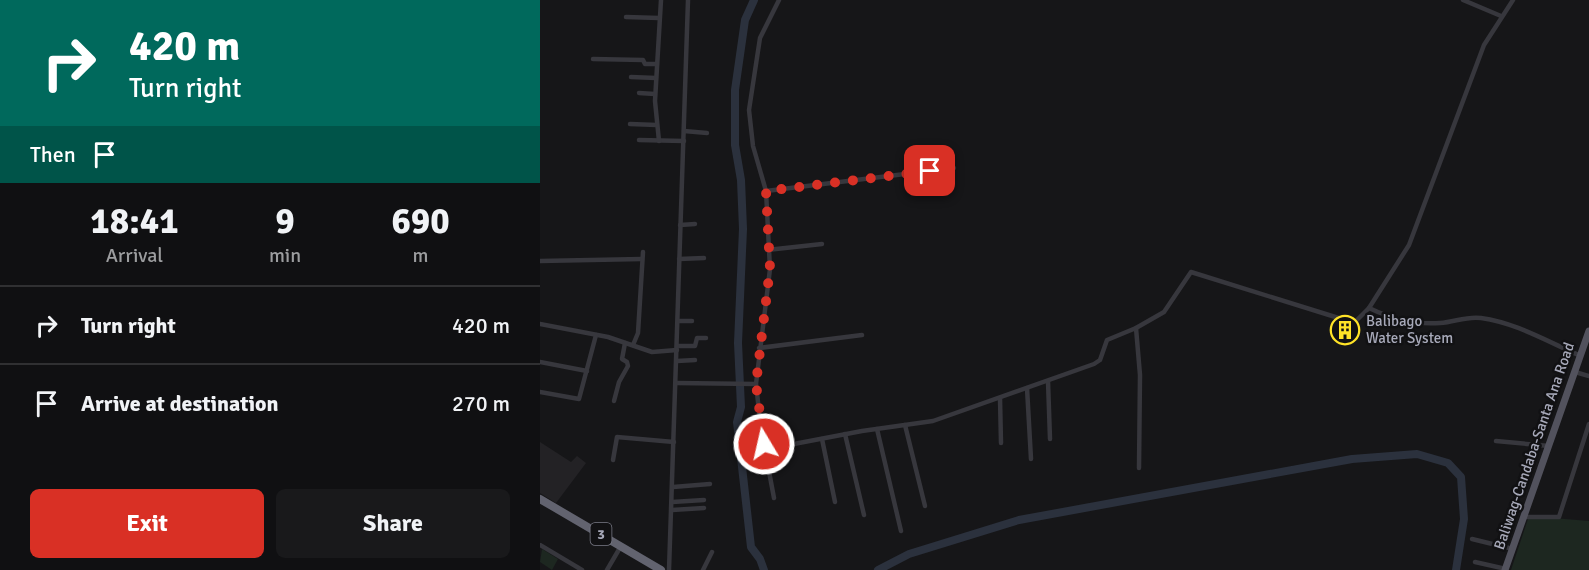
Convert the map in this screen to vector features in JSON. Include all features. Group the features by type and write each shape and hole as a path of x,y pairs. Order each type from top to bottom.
{"highway":[{"name":"3","path":"540,499 661,570"}],"main road":[{"name":"Baliwag-Candaba-Santa Ana Road","path":"1506,569 1589,331"}],"street":[{"path":"659,141 655,94 661,0"},
{"path":"669,570 688,0"},
{"path":"774,498 766,447 762,437 756,384 759,377 759,348 769,280 766,191 753,147 748,110 760,38 778,0"},
{"path":"1463,0 1501,16"},
{"path":"766,447 778,447 942,418 1097,363 1107,340 1136,328 1164,312 1191,272 1351,321 1360,318 1369,308 1409,245 1452,135 1477,61 1501,16 1513,0"},
{"path":"626,17 659,18"},
{"path":"593,59 643,60 645,64 657,64"},
{"path":"631,77 656,78"},
{"path":"639,93 655,94"},
{"path":"630,124 657,125"},
{"path":"684,131 707,133"},
{"path":"639,140 684,141"},
{"path":"766,191 954,168"},
{"path":"680,225 695,224"},
{"path":"767,250 822,244"},
{"path":"633,345 638,333 643,252"},
{"path":"679,259 704,258"},
{"path":"540,261 642,259"},
{"path":"1369,308 1401,321 1441,323 1469,317 1483,318 1514,326 1581,356"},
{"path":"678,321 692,321"},
{"path":"540,324 596,335 652,352 695,346 697,338 706,338"},
{"path":"1136,328 1140,375 1139,468"},
{"path":"540,392 579,399 596,335"},
{"path":"759,348 862,335"},
{"path":"614,401 619,382 628,366 627,362 622,359 625,343"},
{"path":"677,361 695,360"},
{"path":"540,362 587,370"},
{"path":"1575,372 1589,376"},
{"path":"1048,381 1050,439"},
{"path":"676,383 756,384"},
{"path":"1027,388 1031,459"},
{"path":"1000,398 1001,443"},
{"path":"1524,517 1558,517 1586,442 1589,424"},
{"path":"905,425 925,506"},
{"path":"877,429 901,531"},
{"path":"845,434 864,515"},
{"path":"613,460 617,437 674,441"},
{"path":"822,439 835,502"},
{"path":"1496,441 1549,446"},
{"path":"673,487 710,484"},
{"path":"672,502 704,500"},
{"path":"672,510 704,508"},
{"path":"1472,539 1513,549"},
{"path":"540,545 582,570"},
{"path":"607,570 621,546"},
{"path":"703,570 712,552"},
{"path":"1475,562 1506,569"}],"shaded area":[{"path":"540,442 571,462 577,456 586,463 556,503 540,493"},
{"path":"1529,516 1589,521 1589,570 1511,570"},
{"path":"542,549 558,559 552,570 540,562"}],"waterway":[{"path":"754,0 745,20 735,90 735,145 741,180 743,229 738,343 741,407 737,422 751,547 760,559 764,570"},
{"path":"878,570 909,554 1019,520 1352,459 1417,454 1448,463 1461,477 1464,519 1456,570"}],"place":[{"name":"Balibago Water System","path":"1345,330"}],"route":[{"path":"764,444 756,384 759,377 762,315 770,268 767,250 766,191 930,171"}]}
